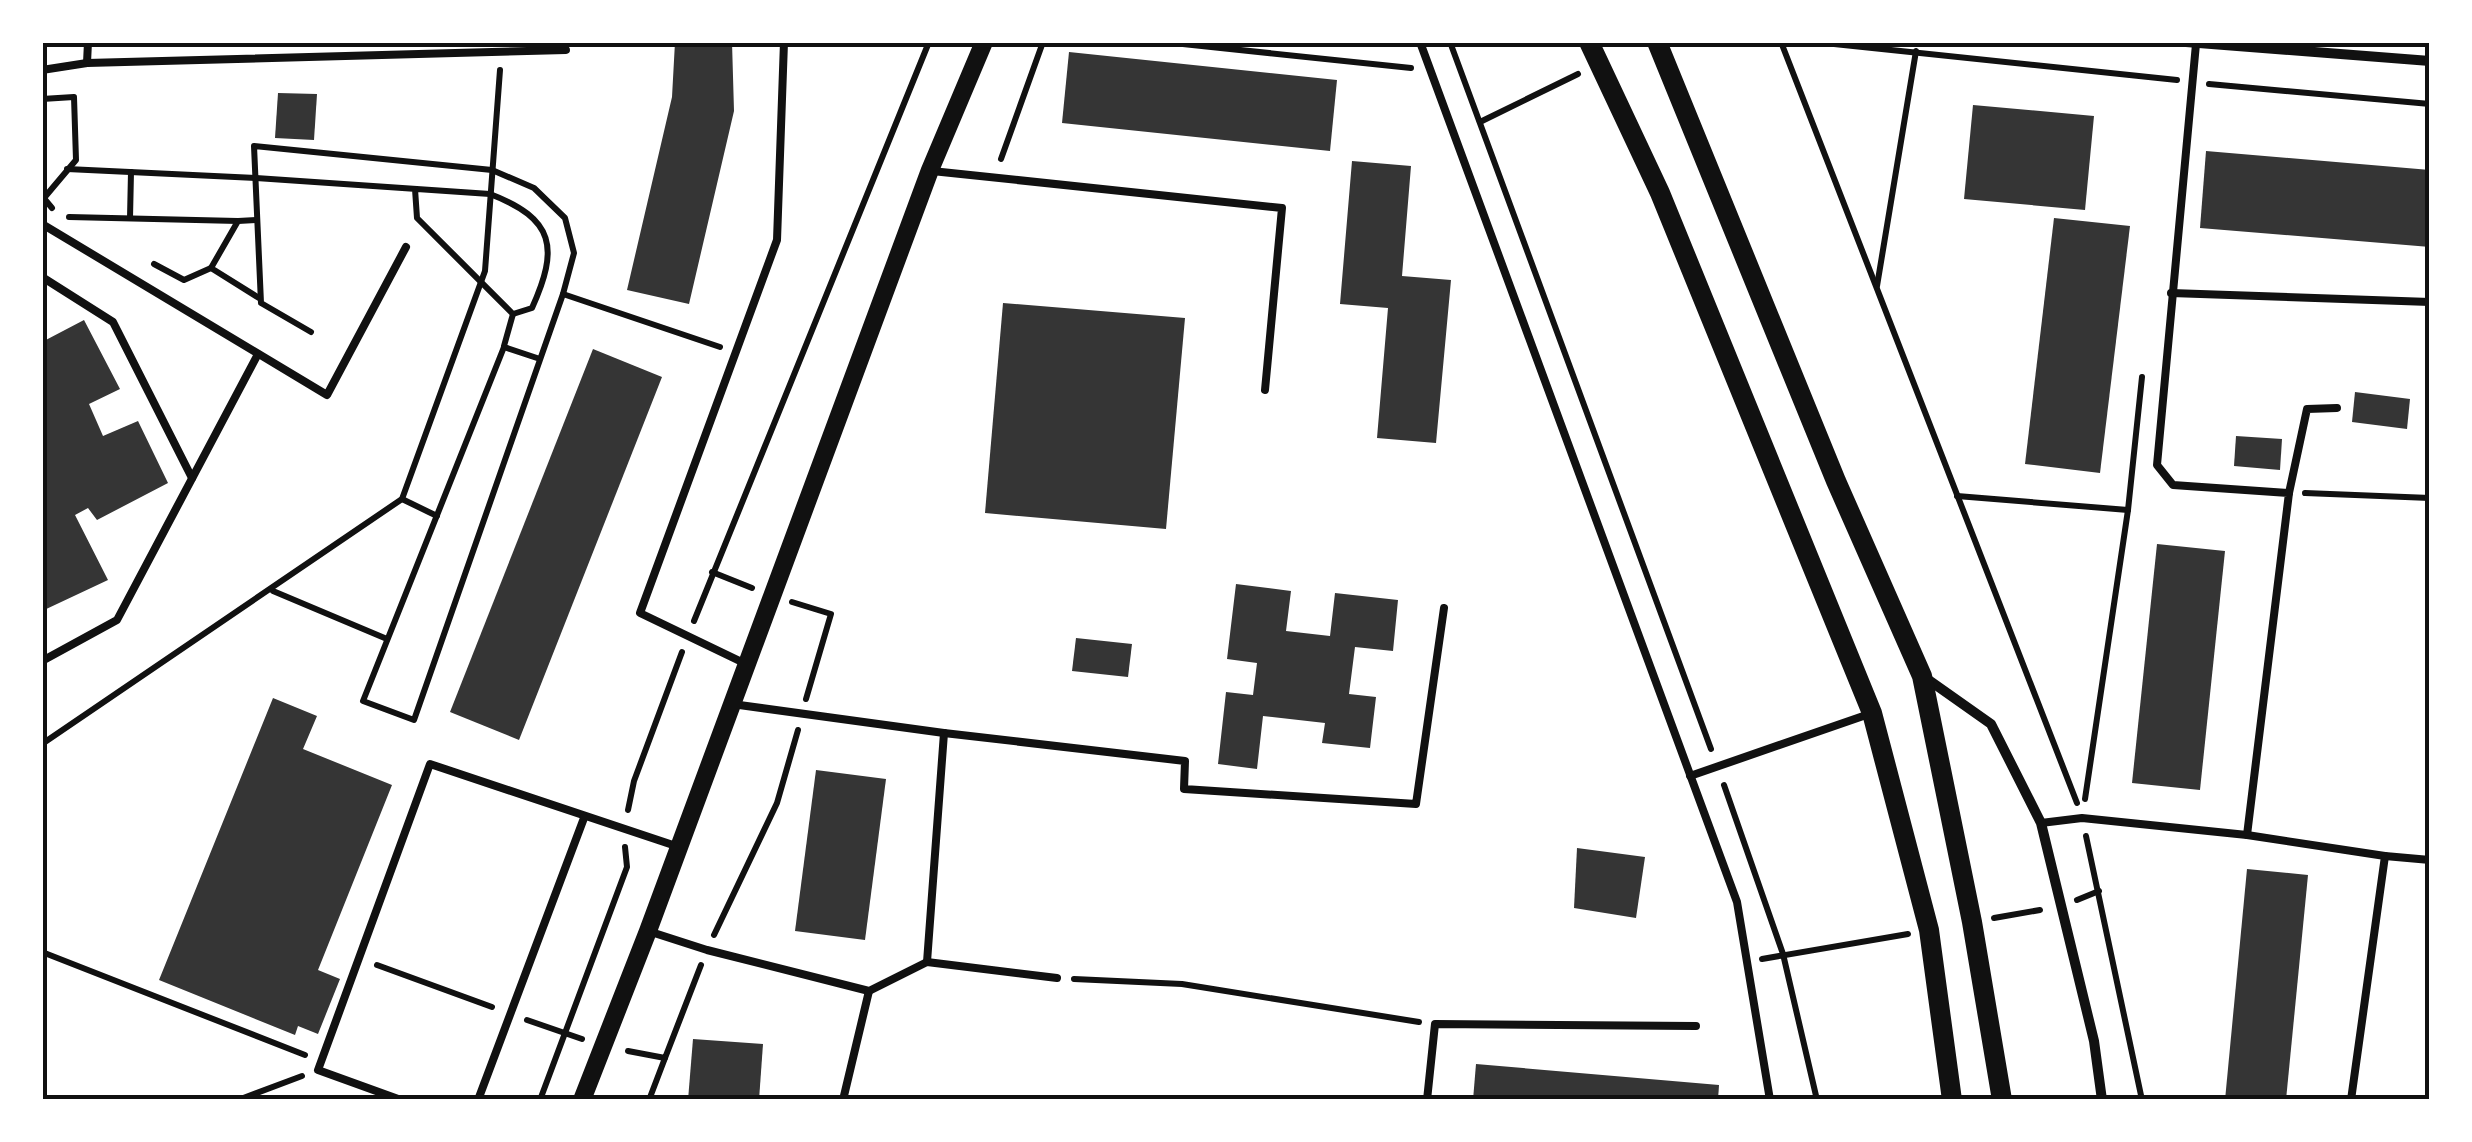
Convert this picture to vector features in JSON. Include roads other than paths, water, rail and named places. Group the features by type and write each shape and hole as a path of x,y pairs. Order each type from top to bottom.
{"main road":[{"path":"1589,42 1660,193 1872,714 1929,930 1952,1100"},
{"path":"1657,42 1836,481 1922,676 1972,922 2002,1100"}],"street":[{"path":"582,1100 930,170 984,42"},
{"path":"2186,42 2430,62"},
{"path":"1922,676 1991,724 2041,822 2094,1041 2102,1100"}],"lane":[{"path":"86,63 88,42"},
{"path":"746,664 640,613 777,240 784,42"},
{"path":"1420,42 1737,902 1770,1100"},
{"path":"2196,44 2157,465 2172,485 2289,493"},
{"path":"42,70 86,63 477,47 502,51 566,50"},
{"path":"930,170 1282,208 1265,390"},
{"path":"42,224 327,395 406,247"},
{"path":"42,277 113,322 192,478"},
{"path":"2171,294 2430,302"},
{"path":"42,661 116,620 258,354"},
{"path":"2247,836 2289,493 2307,409 2337,408"},
{"path":"732,704 1185,761 1184,789 1416,804 1444,608"},
{"path":"1690,776 1872,714"},
{"path":"927,962 944,733"},
{"path":"401,1100 319,1066 430,764 679,847"},
{"path":"478,1100 584,818"},
{"path":"2041,822 2082,818 2430,860"},
{"path":"2350,1100 2385,856"},
{"path":"648,931 869,992 927,962 1057,978"},
{"path":"843,1100 869,992"},
{"path":"1427,1100 1435,1024 1696,1026"}]}
